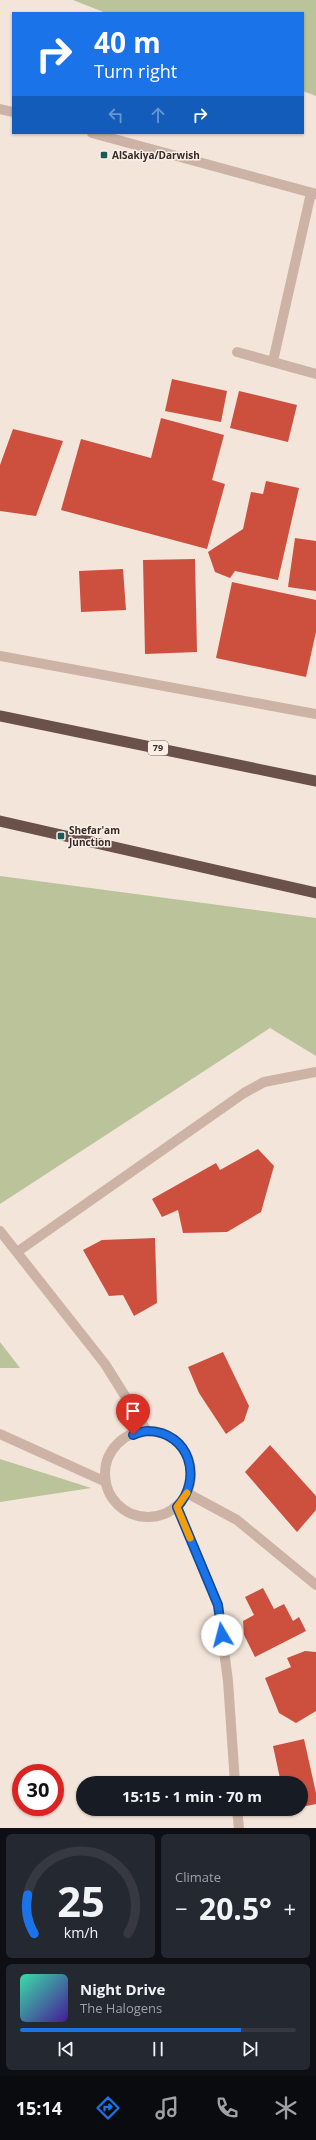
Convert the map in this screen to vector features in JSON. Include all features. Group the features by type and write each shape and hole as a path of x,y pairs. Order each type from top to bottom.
{"highway":[{"name":"79","path":"0,716 316,781"},
{"path":"0,821 316,893"},
{"path":"0,825 18,824"}],"street":[{"path":"0,109 12,112"},
{"path":"96,134 314,194 273,361"},
{"path":"237,352 316,374"},
{"path":"0,656 316,714"},
{"path":"17,1252 244,1093 264,1082 316,1072"},
{"path":"0,1231 104,1364 147,1431"},
{"path":"147,1431 162,1433 174,1440 184,1451 190,1464 191,1472 191,1479 187,1493 177,1507 166,1513 153,1517 134,1514 118,1504 110,1494 106,1482 106,1467 111,1453 120,1442 133,1435 147,1431"},
{"path":"0,1434 106,1482"},
{"path":"187,1493 237,1520 316,1585"},
{"path":"177,1507 218,1605 228,1681 235,1776"},
{"path":"238,1816 239,1828"}],"green space":[{"path":"73,0 316,0 316,96 304,91 304,12 103,12"},
{"path":"0,876 316,918 316,1056 270,1028 0,1204"},
{"path":"0,1342 20,1368 0,1368"},
{"path":"0,1459 91,1488 0,1502"}],"building":[{"path":"172,379 227,391 221,422 165,411"},
{"path":"239,391 297,405 288,442 230,428"},
{"path":"161,418 224,435 212,480 225,484 207,549 61,510 81,439 151,458"},
{"path":"13,429 63,441 36,516 0,511 0,465"},
{"path":"266,481 299,488 278,580 235,571 230,578 215,572 208,552 243,529 251,492 263,494"},
{"path":"295,538 316,541 316,591 288,587"},
{"path":"195,559 197,652 145,654 143,560"},
{"path":"123,569 126,610 81,612 79,571"},
{"path":"232,582 316,600 316,632 306,677 216,658"},
{"path":"258,1149 274,1166 261,1212 227,1232 183,1233 178,1210 162,1217 152,1199 216,1163 220,1170"},
{"path":"155,1238 157,1303 134,1316 123,1295 109,1296 83,1250 102,1240"},
{"path":"223,1352 249,1406 244,1421 226,1434 199,1393 188,1367"},
{"path":"270,1445 316,1496 316,1510 297,1532 245,1472"},
{"path":"263,1588 274,1609 284,1604 293,1621 299,1617 306,1631 255,1657 244,1635 243,1621 254,1615 245,1597"},
{"path":"305,1651 316,1652 316,1711 296,1723 279,1713 265,1678 291,1667 287,1658"},
{"path":"304,1739 316,1793 316,1804 308,1806 308,1776 279,1776 273,1746"}],"slow traffic":[{"path":"187,1493 177,1507 190,1538"}],"place":[{"name":"AlSakiya/Darwish","path":"104,155"},
{"name":"Shefar'am Junction","path":"61,836"}],"route":[{"path":"133,1435 147,1431 162,1433 174,1440 184,1451 190,1464 191,1479 187,1493 177,1507 218,1605 222,1635"}]}
